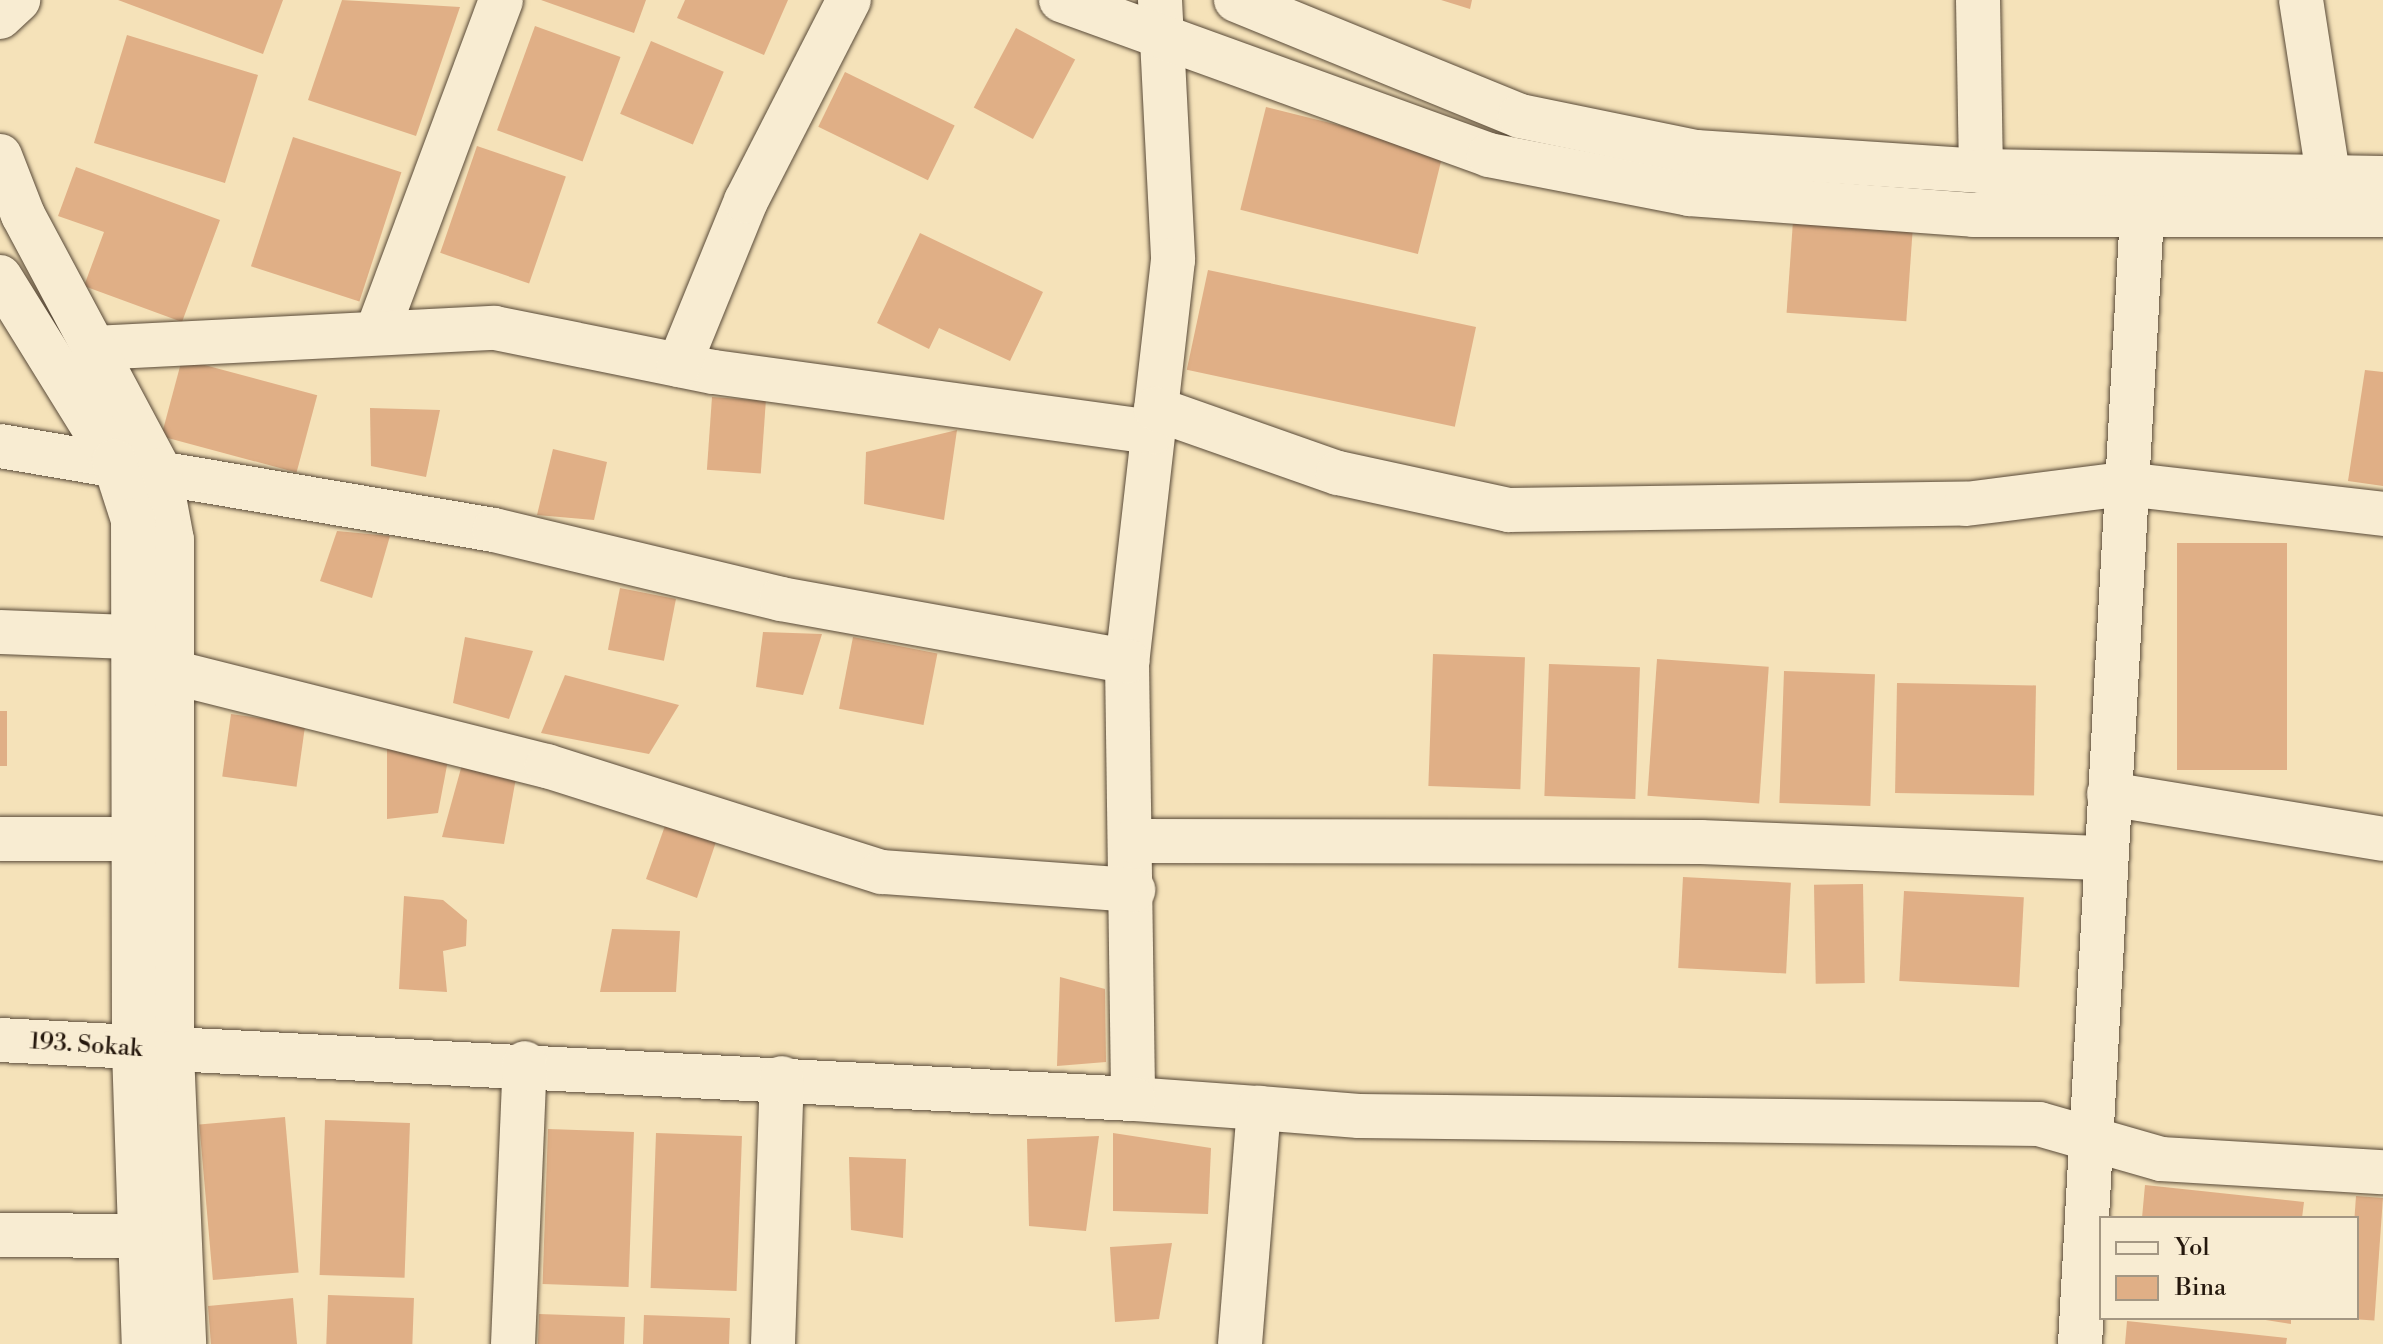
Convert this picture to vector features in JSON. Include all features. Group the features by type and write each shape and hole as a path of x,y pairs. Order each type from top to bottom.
{"street":[{"path":"0,17 18,0"},
{"path":"377,332 501,0"},
{"path":"679,365 746,201 849,0"},
{"path":"1061,0 1161,21 1489,155 1689,194 1973,215 2142,218 2383,215"},
{"path":"1236,0 1520,116 1696,152 1981,171 2329,180 2383,178"},
{"path":"1978,0 1981,171"},
{"path":"2301,0 2329,180"},
{"path":"1133,1099 1133,841 1127,661 1173,260 1161,21"},
{"path":"0,156 94,348 159,470 172,540 172,672 153,1051 140,1236 144,1344"},
{"path":"2080,1344 2144,175"},
{"path":"0,277 114,461 133,520 133,839 184,1344"},
{"path":"94,348 495,328 679,365 1154,420 1338,473 1509,510 1966,504 2125,484 2383,514"},
{"path":"0,446 114,461 494,530 938,631 1127,661"},
{"path":"0,632 132,637"},
{"path":"172,672 547,766 882,872 1133,890"},
{"path":"2109,794 2383,839"},
{"path":"0,839 133,839"},
{"path":"1133,841 1701,842 2106,858"},
{"name":"193. Sokak","path":"0,1040 153,1051 525,1063 1133,1099 1359,1116 2039,1124 2092,1142 2161,1159 2383,1172"},
{"path":"513,1344 525,1063"},
{"path":"773,1344 782,1078"},
{"path":"1240,1344 1259,1108"},
{"path":"0,1235 140,1236"}],"building":[{"path":"118,0 283,0 263,54"},
{"path":"342,0 460,7 416,136 308,100"},
{"path":"541,0 646,0 634,33"},
{"path":"685,0 788,0 764,55 677,18"},
{"path":"1441,0 1472,0 1470,9"},
{"path":"535,26 621,57 583,161 497,130"},
{"path":"1016,28 1075,59 1033,139 974,107"},
{"path":"127,35 258,75 225,183 94,143"},
{"path":"651,41 724,72 693,145 620,114"},
{"path":"845,72 955,125 928,180 818,127"},
{"path":"1266,107 1444,151 1418,254 1240,210"},
{"path":"293,137 401,172 359,302 251,266"},
{"path":"477,146 566,177 529,283 440,253"},
{"path":"76,167 220,220 182,322 84,286 104,232 58,216"},
{"path":"1793,221 1913,229 1906,321 1787,313"},
{"path":"920,233 1043,292 1010,361 939,328 929,349 877,323"},
{"path":"1208,270 1476,327 1455,427 1187,370"},
{"path":"182,359 317,395 297,473 161,436"},
{"path":"2365,370 2383,372 2383,486 2348,481"},
{"path":"712,397 766,401 761,474 707,470"},
{"path":"370,408 440,410 426,477 371,466"},
{"path":"957,430 944,520 864,504 866,452"},
{"path":"553,449 607,462 594,520 537,515"},
{"path":"337,531 390,536 372,598 320,581"},
{"path":"2177,543 2287,543 2287,770 2177,770"},
{"path":"620,588 676,599 664,661 608,650"},
{"path":"763,632 822,634 803,695 756,687"},
{"path":"465,637 533,651 509,719 453,703"},
{"path":"853,637 937,653 923,725 839,709"},
{"path":"1433,654 1525,657 1520,789 1428,786"},
{"path":"1657,659 1769,667 1759,803 1647,796"},
{"path":"1549,664 1640,667 1635,799 1544,796"},
{"path":"1784,671 1875,674 1870,806 1779,803"},
{"path":"565,675 679,705 649,754 541,733"},
{"path":"1897,683 2036,685 2034,795 1895,793"},
{"path":"0,711 7,711 7,766 0,766"},
{"path":"231,714 305,724 297,787 222,776"},
{"path":"387,746 448,760 438,813 387,819"},
{"path":"463,761 516,778 504,844 442,837"},
{"path":"666,823 719,833 697,898 646,879"},
{"path":"1683,877 1791,883 1786,974 1678,968"},
{"path":"1863,884 1865,983 1816,984 1814,885"},
{"path":"1904,891 2024,897 2019,987 1899,981"},
{"path":"404,896 443,900 467,920 466,946 443,951 447,992 399,989"},
{"path":"612,929 680,931 676,992 600,992"},
{"path":"1060,977 1105,989 1106,1062 1057,1066"},
{"path":"285,1117 299,1272 213,1280 199,1124"},
{"path":"325,1120 410,1123 405,1278 320,1275"},
{"path":"548,1129 634,1132 629,1287 543,1284"},
{"path":"656,1133 742,1136 737,1291 651,1288"},
{"path":"1113,1133 1211,1148 1208,1214 1113,1211"},
{"path":"1099,1136 1086,1231 1029,1226 1027,1139"},
{"path":"849,1157 906,1159 903,1238 851,1230"},
{"path":"2145,1185 2304,1202 2302,1216 2142,1216"},
{"path":"2356,1196 2383,1198 2374,1321 2359,1320 2359,1216 2355,1216"},
{"path":"1172,1243 1159,1319 1115,1322 1110,1247"},
{"path":"328,1295 414,1298 412,1344 326,1344"},
{"path":"293,1298 297,1344 211,1344 208,1306"},
{"path":"539,1314 625,1317 624,1344 538,1344"},
{"path":"644,1315 730,1318 729,1344 643,1344"},
{"path":"2266,1320 2291,1320 2291,1324"},
{"path":"2127,1321 2287,1338 2286,1344 2125,1344"}]}
